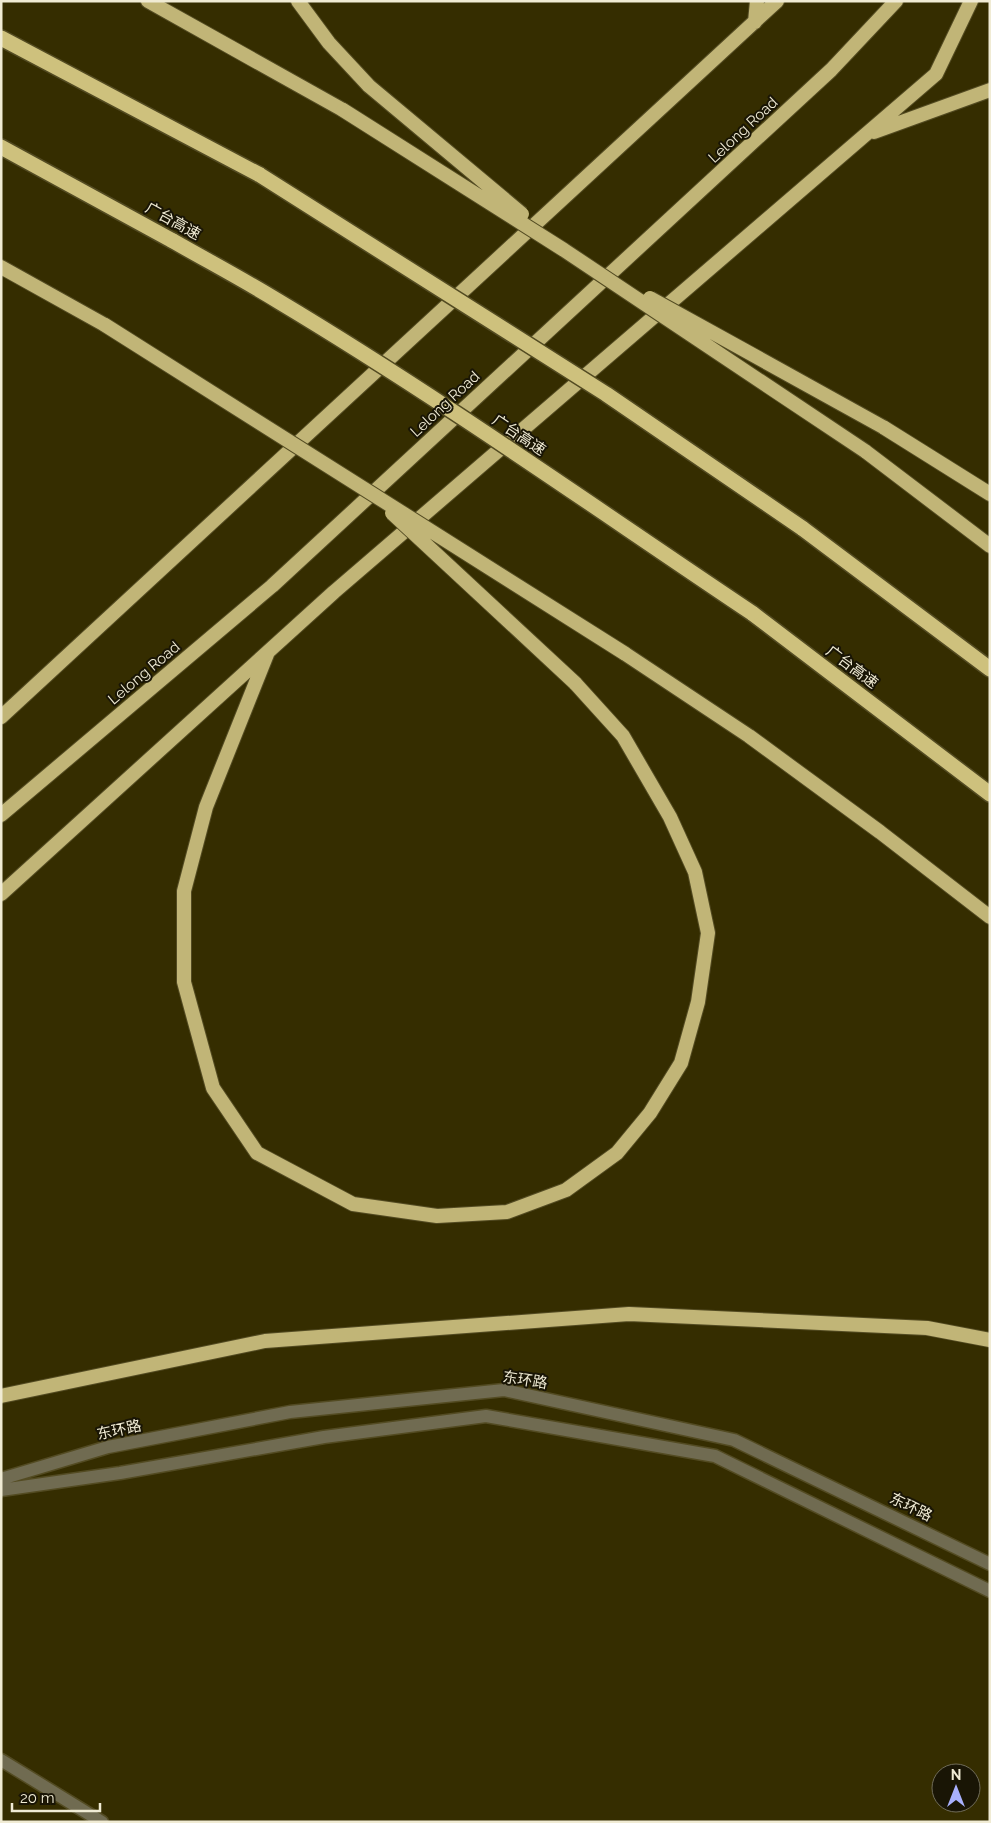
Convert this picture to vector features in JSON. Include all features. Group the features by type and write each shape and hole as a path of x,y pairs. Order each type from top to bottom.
{"highway":[{"path":"148,1 343,110 564,250 865,451 990,546"},
{"path":"298,1 329,44 369,86 564,250 883,427 990,494"},
{"path":"755,22 757,1"},
{"path":"1,717 777,1"},
{"name":"Lelong Road","path":"1,815 272,586 831,70 896,1"},
{"path":"1,894 349,579 936,74 971,1"},
{"path":"1,38 260,176 606,394 802,528 990,669"},
{"path":"864,136 990,90"},
{"name":"广台高速","path":"1,147 278,301 476,427 752,613 990,794"},
{"path":"1,267 105,325 624,653 749,736 880,832 990,917"},
{"path":"268,652 206,807 184,891 184,982 213,1088 257,1153 353,1204 437,1216 507,1212 566,1190 617,1153 650,1113 681,1063 698,1002 708,933 695,872 670,817 623,736 575,683 366,489"},
{"path":"1,1396 265,1341 629,1314 926,1328 990,1340"}],"lane":[{"name":"东环路","path":"1,1479 108,1448 290,1412 504,1390 734,1440 990,1564"},
{"path":"1,1490 120,1473 324,1437 486,1416 715,1456 990,1591"},
{"path":"1,1760 102,1822"}]}
